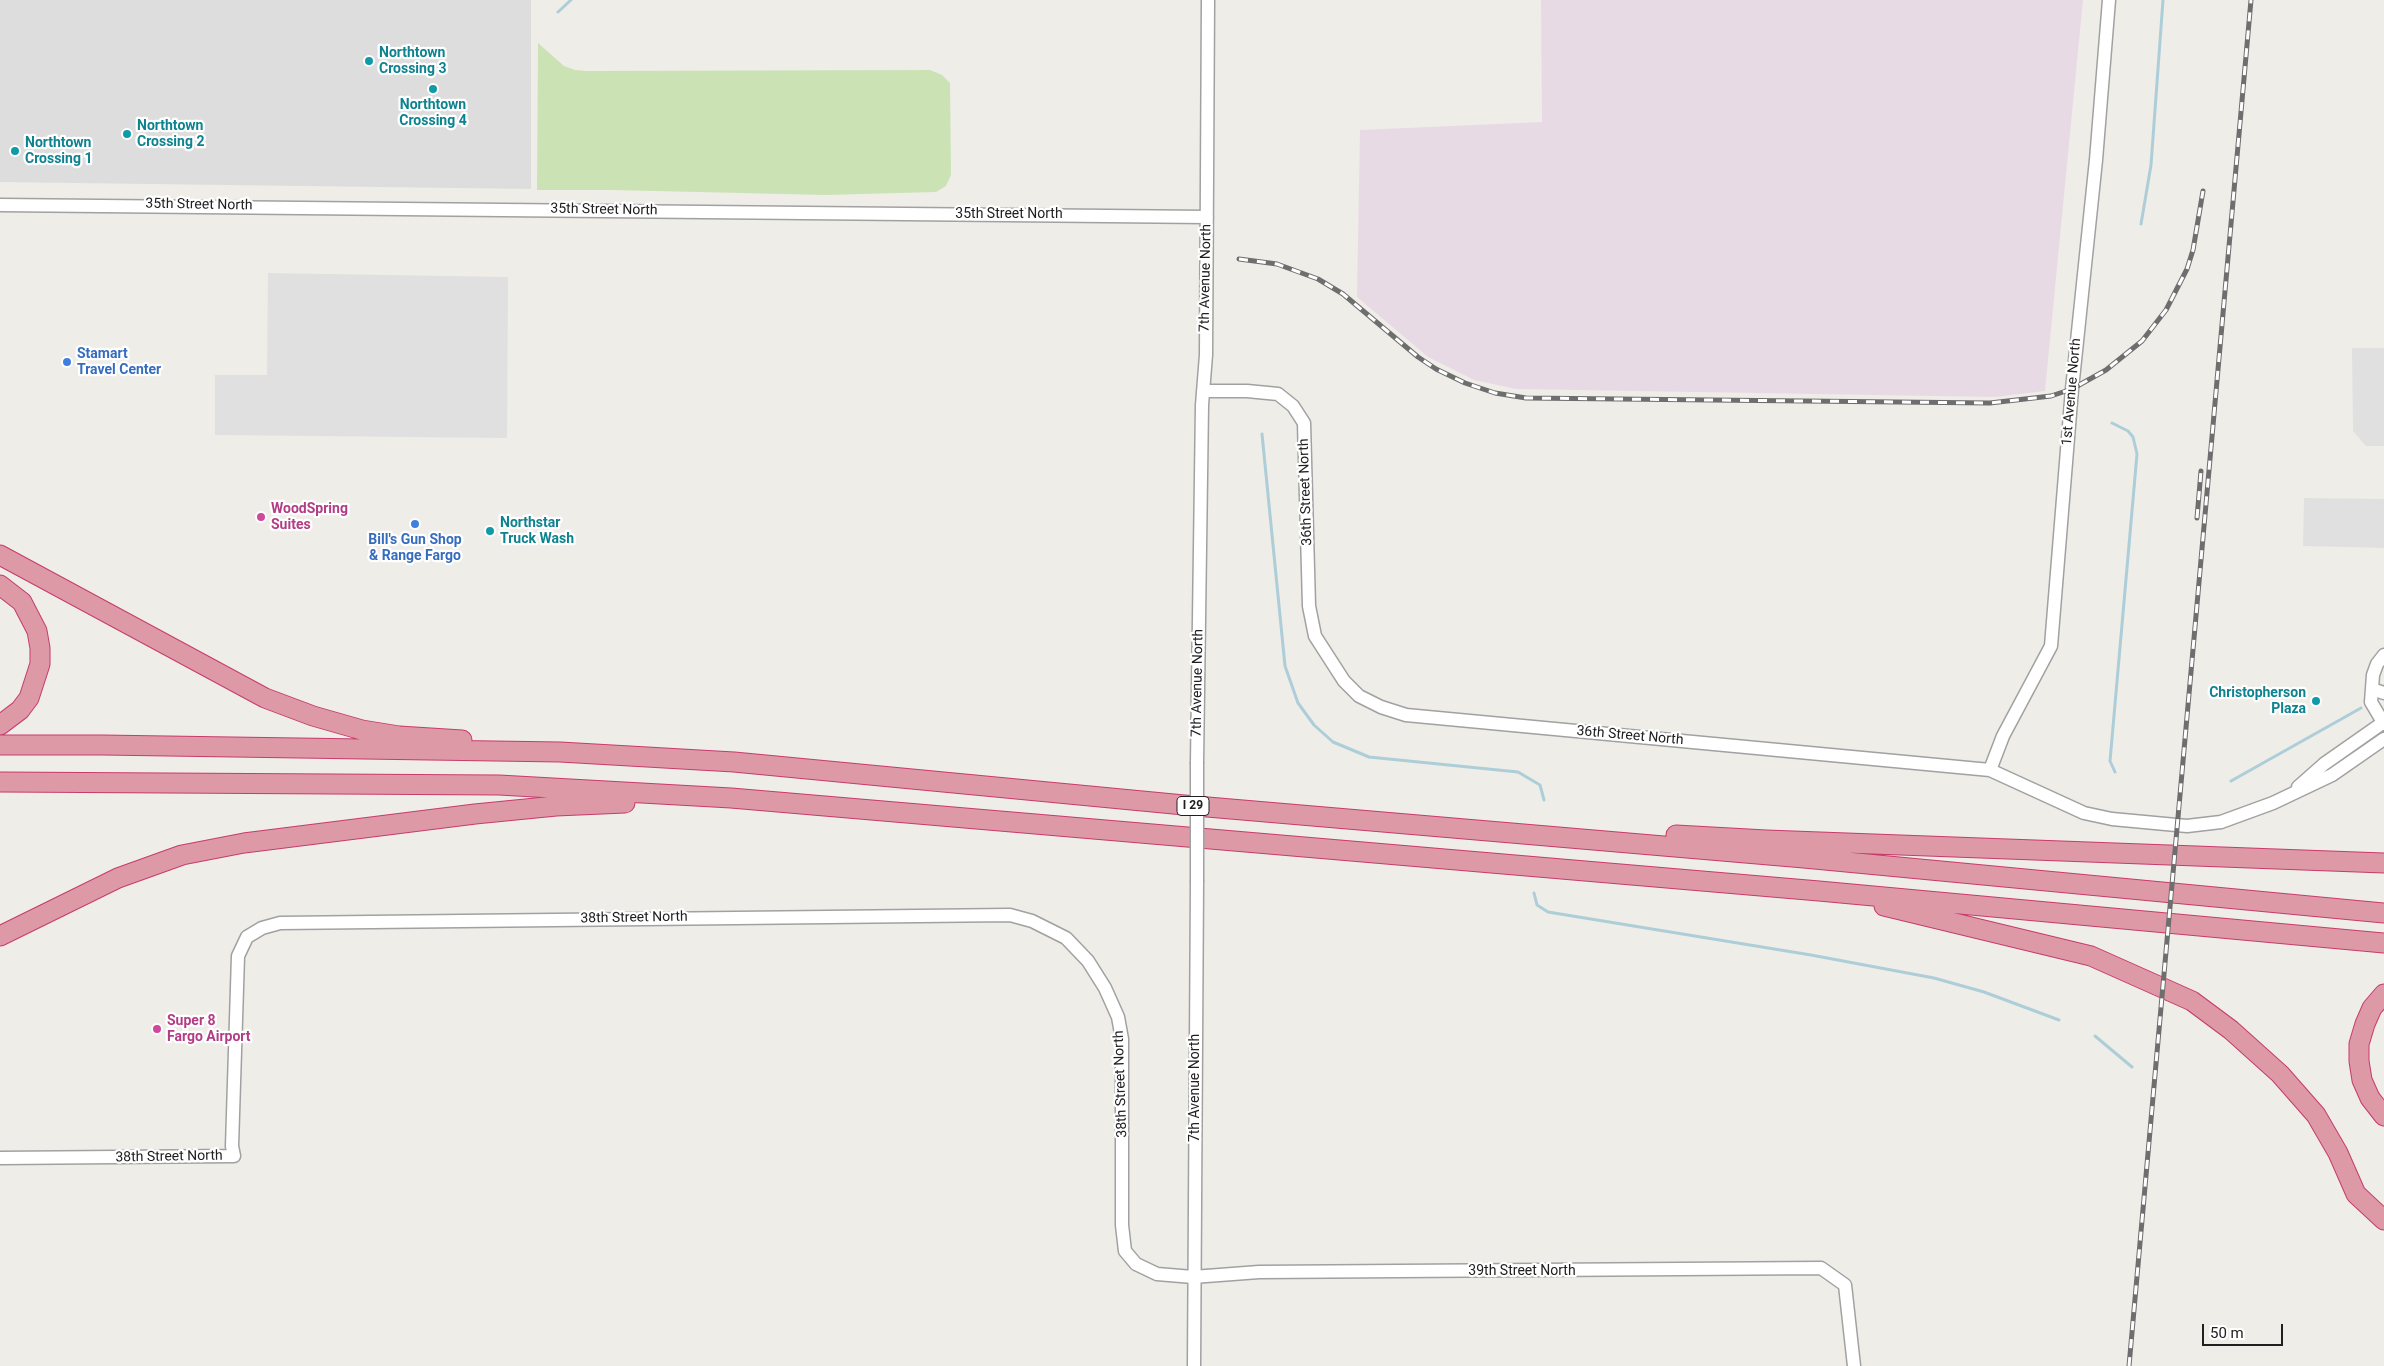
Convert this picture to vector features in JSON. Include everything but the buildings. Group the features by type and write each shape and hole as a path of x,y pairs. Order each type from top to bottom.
{"highway":[{"path":"0,555 21,564 265,698 313,716 362,730 399,736 487,742 560,752"},
{"path":"0,558 21,564"},
{"path":"0,585 22,602 37,631 40,648 40,664 29,698 20,710 0,725"},
{"name":"I 29","path":"0,745 560,752 734,762 1184,805 2384,913"},
{"name":"I 29","path":"0,782 499,784 731,798 1819,891 2384,943"},
{"path":"0,936 118,878 182,855 244,843 556,806 731,798"},
{"path":"1498,832 1616,831 1766,840 2384,863"},
{"path":"1819,891 2091,956 2192,1001 2231,1030 2280,1074 2316,1116 2338,1153 2356,1194 2384,1220"},
{"path":"2384,994 2372,1008 2365,1024 2359,1044 2359,1061 2362,1080 2370,1098 2384,1116"}],"street":[{"name":"7th Avenue North","path":"1194,1366 1197,762 1203,392 1206,355 1208,0"},
{"name":"1st Avenue North","path":"1990,770 2003,736 2051,646 2072,389 2096,160 2109,0"},
{"name":"35th Street North","path":"0,204 1207,217"},
{"name":"36th Street North","path":"1203,392 1247,391 1278,394 1294,406 1304,423 1309,606 1315,636 1344,681 1360,696 1381,707 1406,715 1990,770 2084,813 2112,819 2187,826 2221,822 2251,813 2332,775 2384,739"},
{"path":"2384,655 2377,664 2373,674 2378,691 2371,702 2384,723"},
{"name":"36th Street North","path":"2291,794 2324,764 2384,723"},
{"name":"38th Street North","path":"0,1158 234,1156 232,1146 238,956 247,937 262,928 280,923 1010,915 1032,921 1066,938 1088,961 1105,988 1118,1017 1122,1039 1122,1225 1125,1251 1136,1264 1156,1274 1194,1276"},
{"name":"39th Street North","path":"1194,1276 1276,1272 1821,1268 1845,1285 1854,1366"}],"shaded area":[{"path":"0,0 531,0 531,189 0,182"},
{"path":"1541,0 2083,0 2045,391 1995,397 1516,389 1474,380 1428,357 1357,297 1360,130 1542,122"},
{"path":"268,273 508,277 507,438 215,435 215,375 267,375"},
{"path":"2352,348 2384,348 2384,446 2366,446 2353,431"},
{"path":"2304,498 2384,499 2384,548 2303,546"}],"green space":[{"path":"538,43 564,66 575,70 587,71 930,70 942,75 950,83 951,175 946,186 936,192 826,195 537,190"}],"waterway":[{"path":"558,12 571,0"},
{"path":"2141,224 2151,165 2163,0"},
{"path":"2112,423 2128,431 2133,437 2137,454 2110,761 2115,772"},
{"path":"1262,434 1285,666 1298,703 1314,725 1333,742 1369,757 1518,772 1540,785 1544,800"},
{"path":"2231,781 2361,708"},
{"path":"1534,893 1537,905 1548,912 1811,955 1934,978 1984,992 2059,1020"},
{"path":"2095,1036 2132,1067"}],"railway":[{"path":"2129,1366 2251,0"},
{"path":"1239,259 1277,264 1318,279 1343,294 1418,357 1436,369 1465,383 1495,393 1526,398 1990,403 2051,396 2072,389 2106,370 2142,341 2166,310 2187,269 2193,250 2203,191"},
{"path":"2197,518 2201,471"}],"place":[{"name":"Northtown Crossing 3","path":"369,61"},
{"name":"Northtown Crossing 4","path":"433,89"},
{"name":"Northtown Crossing 2","path":"127,134"},
{"name":"Northtown Crossing 1","path":"15,151"},
{"name":"Stamart Travel Center","path":"67,362"},
{"name":"WoodSpring Suites","path":"261,517"},
{"name":"Bill's Gun Shop & Range Fargo","path":"415,524"},
{"name":"Northstar Truck Wash","path":"490,531"},
{"name":"Christopherson Plaza","path":"2316,701"},
{"name":"Super 8 Fargo Airport","path":"157,1029"}]}
